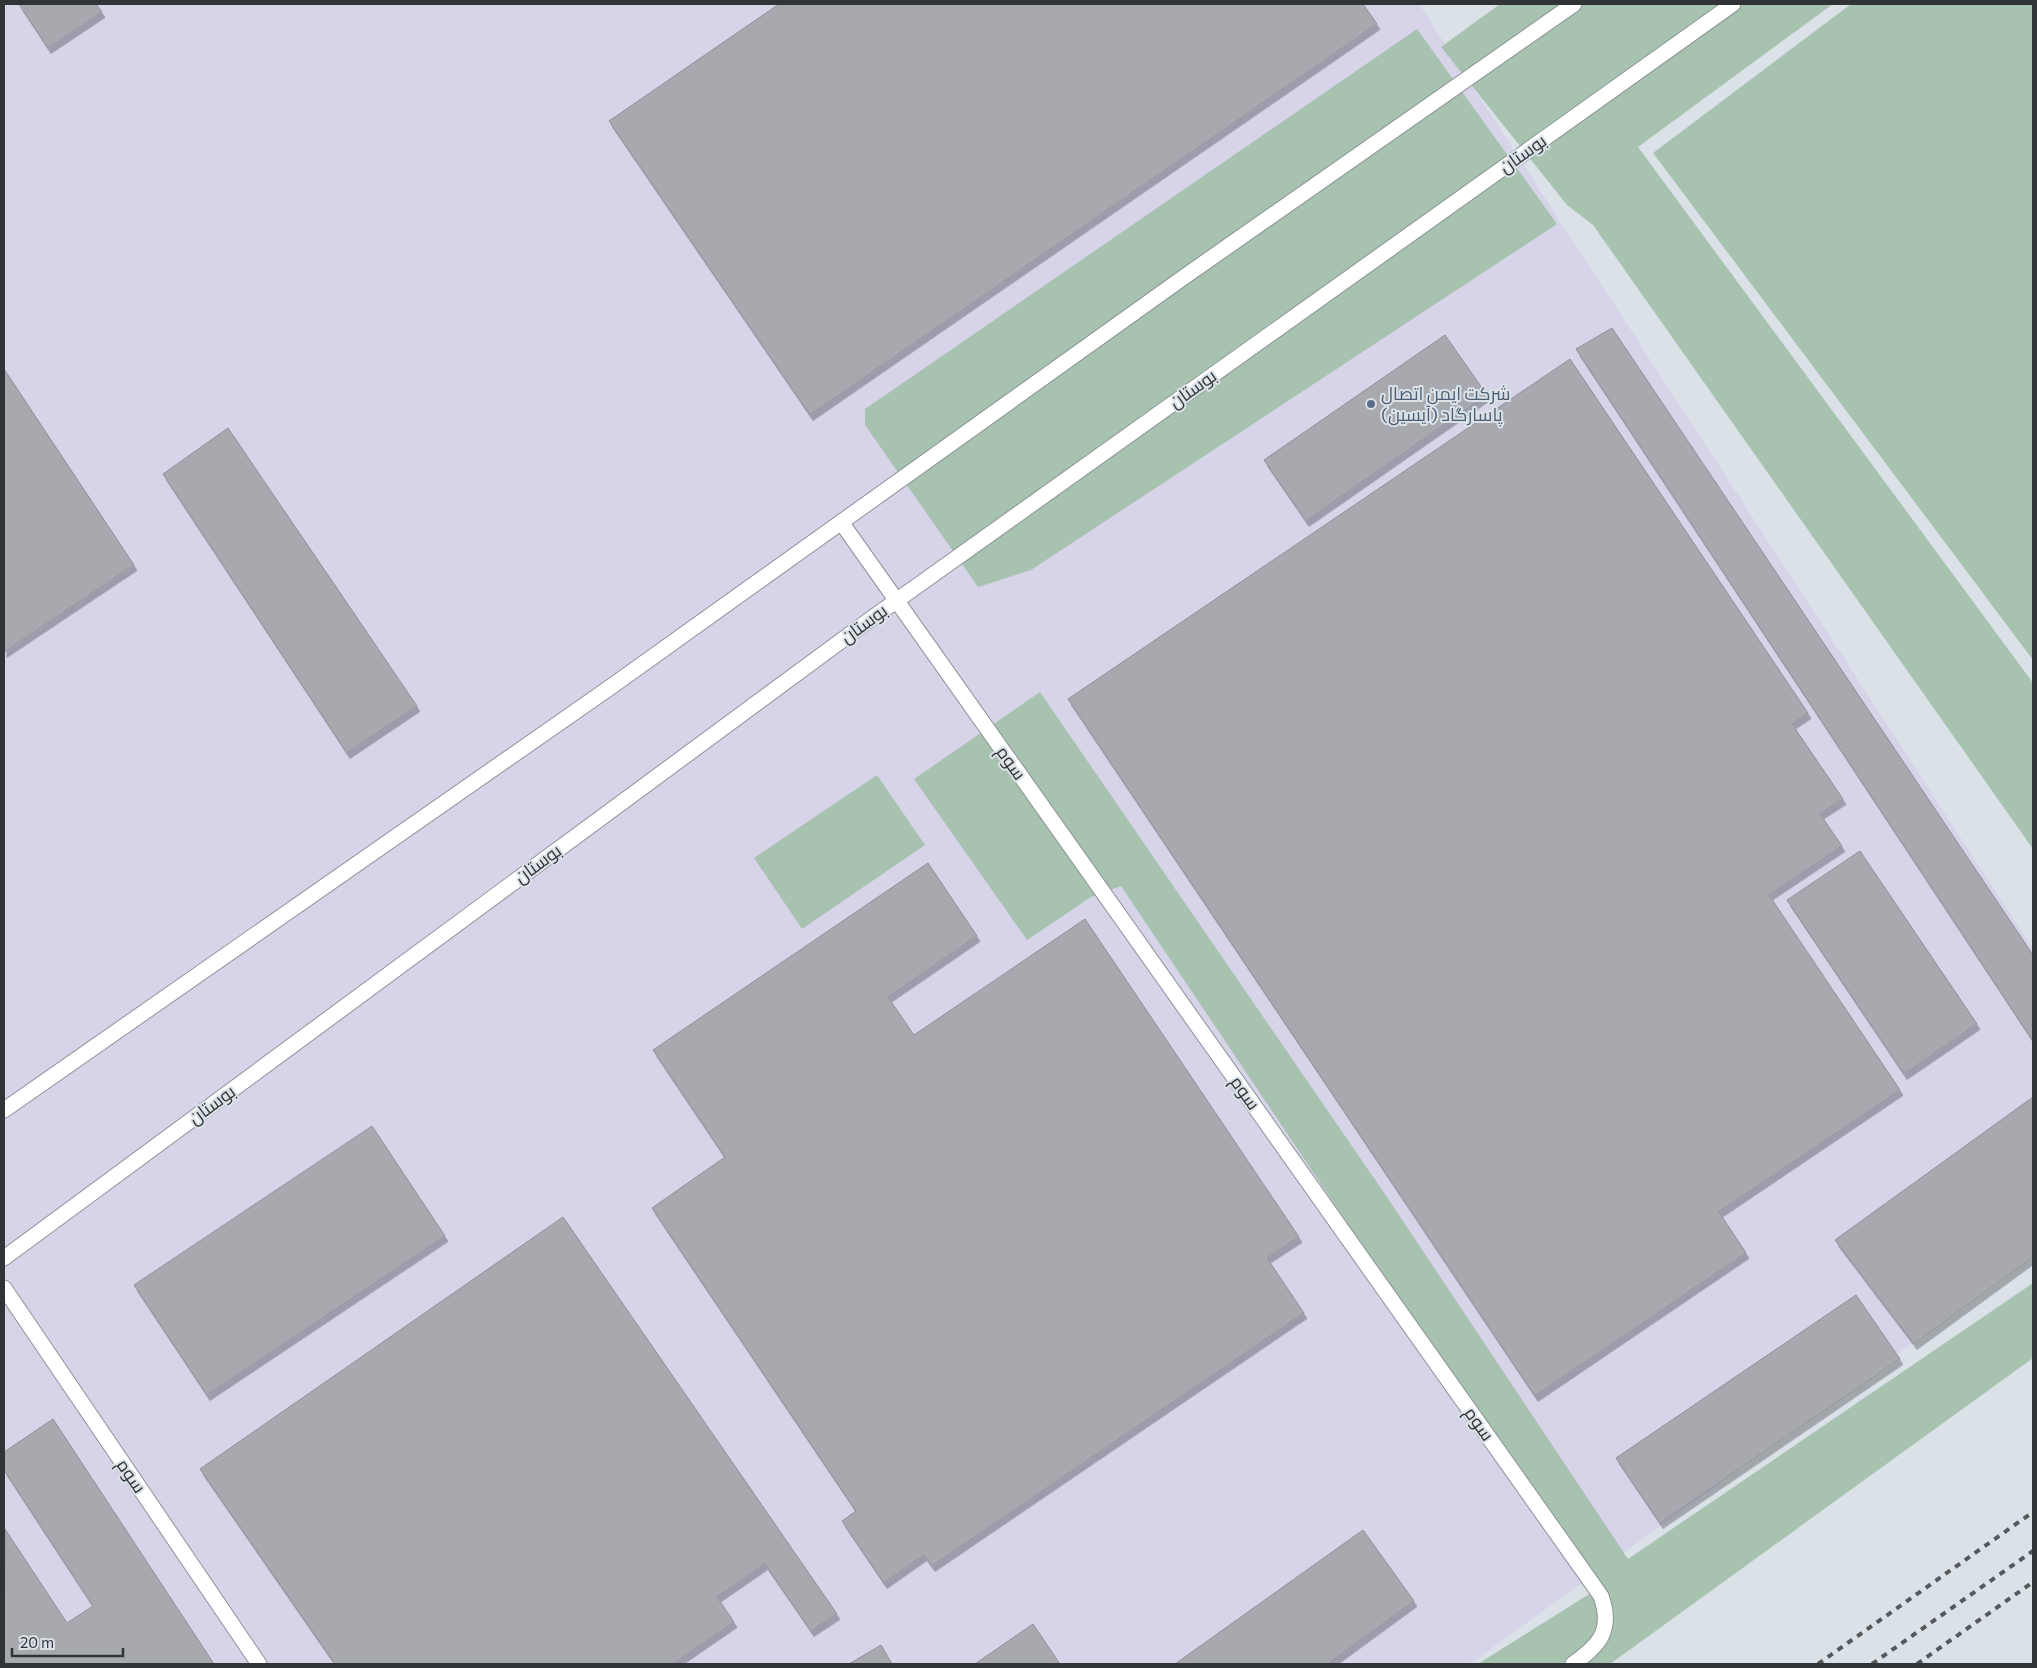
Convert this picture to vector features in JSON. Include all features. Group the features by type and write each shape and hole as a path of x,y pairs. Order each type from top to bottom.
{"lane":[{"path":"4,1110 612,686 1184,277 1574,4"},
{"name":"بوستان","path":"4,1258 896,601 1733,4"},
{"name":"سوم","path":"841,522 1601,1596 1607,1613 1605,1630 1594,1649 1573,1664"},
{"name":"سوم","path":"4,1288 259,1664"}],"shaded area":[{"path":"4,4 1419,4 2033,949 2033,1256 1470,1664 4,1664"}],"green space":[{"path":"1500,4 1833,4 1638,147 2033,683 2033,849 1593,225 1567,205 1441,47"},
{"path":"1851,4 2033,4 2033,660 1653,153"},
{"path":"1417,29 1557,224 1031,570 978,587 865,425 865,409"},
{"path":"1040,692 1389,1200 1628,1559 2033,1283 2033,1358 1610,1664 1478,1664 1594,1591 1121,886 1091,897 1027,940 914,779"},
{"path":"877,775 925,845 802,929 754,858"}],"building":[{"path":"19,4 96,4 102,12 48,48"},
{"path":"779,4 1363,4 1377,24 810,415 609,121"},
{"path":"1612,328 2033,955 2033,1041 1576,349"},
{"path":"1445,335 1487,395 1306,521 1264,460"},
{"path":"1570,359 1808,713 1792,724 1843,799 1820,814 1842,846 1769,895 1900,1090 1719,1212 1746,1253 1535,1396 1068,699"},
{"path":"4,369 134,565 4,652"},
{"path":"228,428 417,706 347,753 163,474"},
{"path":"1860,851 1977,1024 1904,1074 1787,900"},
{"path":"928,863 977,936 888,997 914,1035 1085,919 1299,1237 1267,1258 1304,1313 932,1566 924,1555 884,1583 842,1521 856,1511 652,1208 725,1157 653,1050"},
{"path":"2033,1097 2033,1257 1914,1344 1835,1240"},
{"path":"372,1126 445,1236 207,1395 134,1285"},
{"path":"563,1217 837,1614 811,1631 765,1564 717,1597 734,1622 673,1664 335,1664 200,1469"},
{"path":"1856,1295 1900,1359 1660,1523 1616,1458"},
{"path":"53,1419 214,1664 4,1664 5,1529 67,1623 93,1606 4,1470 4,1452"},
{"path":"1363,1530 1414,1601 1328,1664 1175,1664"},
{"path":"1033,1624 1060,1664 975,1664"},
{"path":"881,1645 892,1664 849,1664"}],"railway":[{"path":"1818,1664 2033,1512"},
{"path":"1872,1664 2033,1551"},
{"path":"1917,1664 2033,1582"}],"place":[{"name":"شرکت ایمن اتصال پاسارگاد (آیسین)","path":"1371,404"}]}
